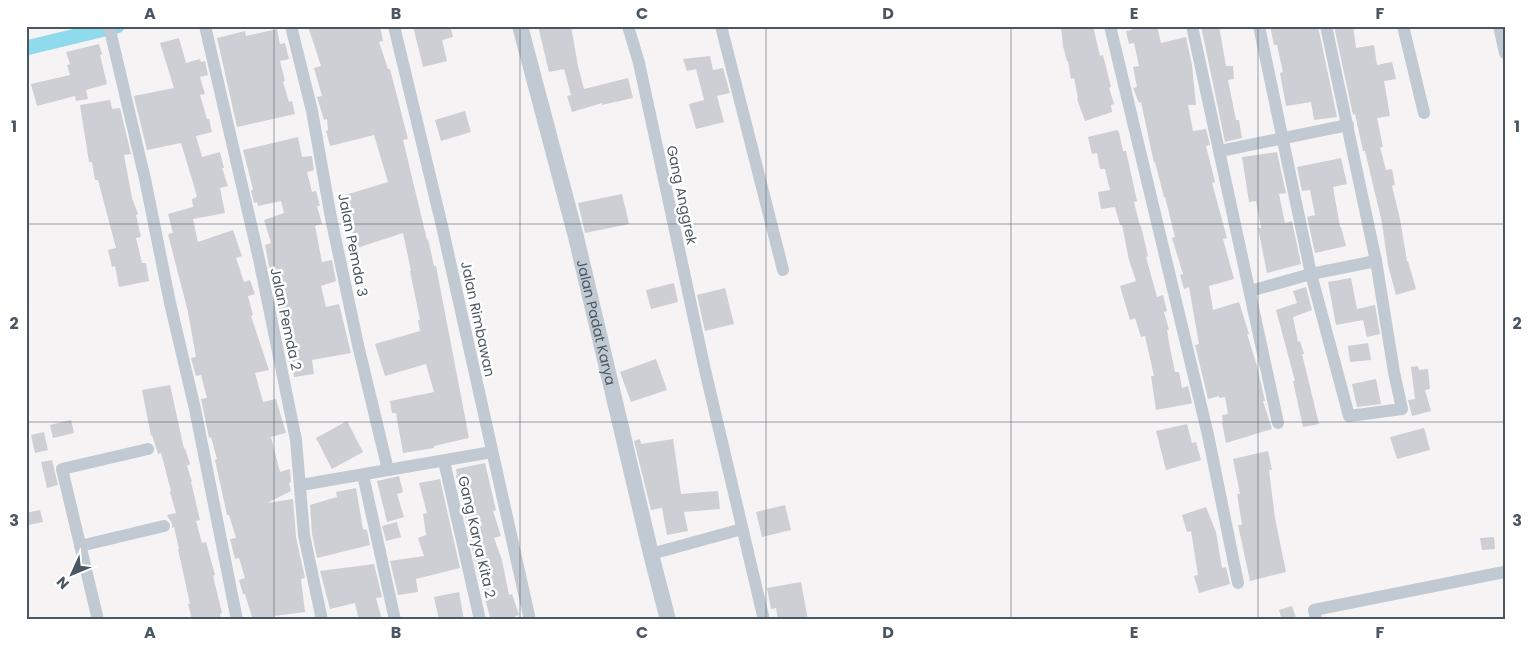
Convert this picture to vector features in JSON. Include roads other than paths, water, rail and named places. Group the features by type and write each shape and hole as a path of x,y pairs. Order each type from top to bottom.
{"street":[{"name":"Jalan Pemda 2","path":"205,26 259,260 296,440 304,535 322,620"},
{"name":"Jalan Pemda 3","path":"291,26 312,112 354,325 388,470"},
{"name":"Jalan Rimbawan","path":"394,26 442,226 530,620"},
{"name":"Jalan Padat Karya","path":"520,26 576,237 668,620"},
{"name":"Gang Anggrek","path":"628,26 639,62 705,370 764,620"},
{"path":"721,26 782,270"},
{"path":"1110,26 1208,435 1238,583"},
{"path":"1192,26 1278,423"},
{"path":"1259,26 1311,274 1349,416 1402,409 1376,261 1326,26"},
{"path":"1403,26 1424,113"},
{"path":"1499,26 1505,53"},
{"path":"110,30 145,178 170,303 195,409 237,620"},
{"path":"1220,151 1348,125"},
{"path":"1250,291 1311,274 1376,261"},
{"path":"98,620 62,469 148,449"},
{"path":"301,485 492,452"},
{"name":"Gang Karya Kita 2","path":"444,461 480,620"},
{"path":"364,474 395,620"},
{"path":"80,546 164,526"},
{"path":"651,554 742,529"},
{"path":"1316,620 1314,610 1504,572"}],"waterway":[{"path":"26,48 117,26"}]}
